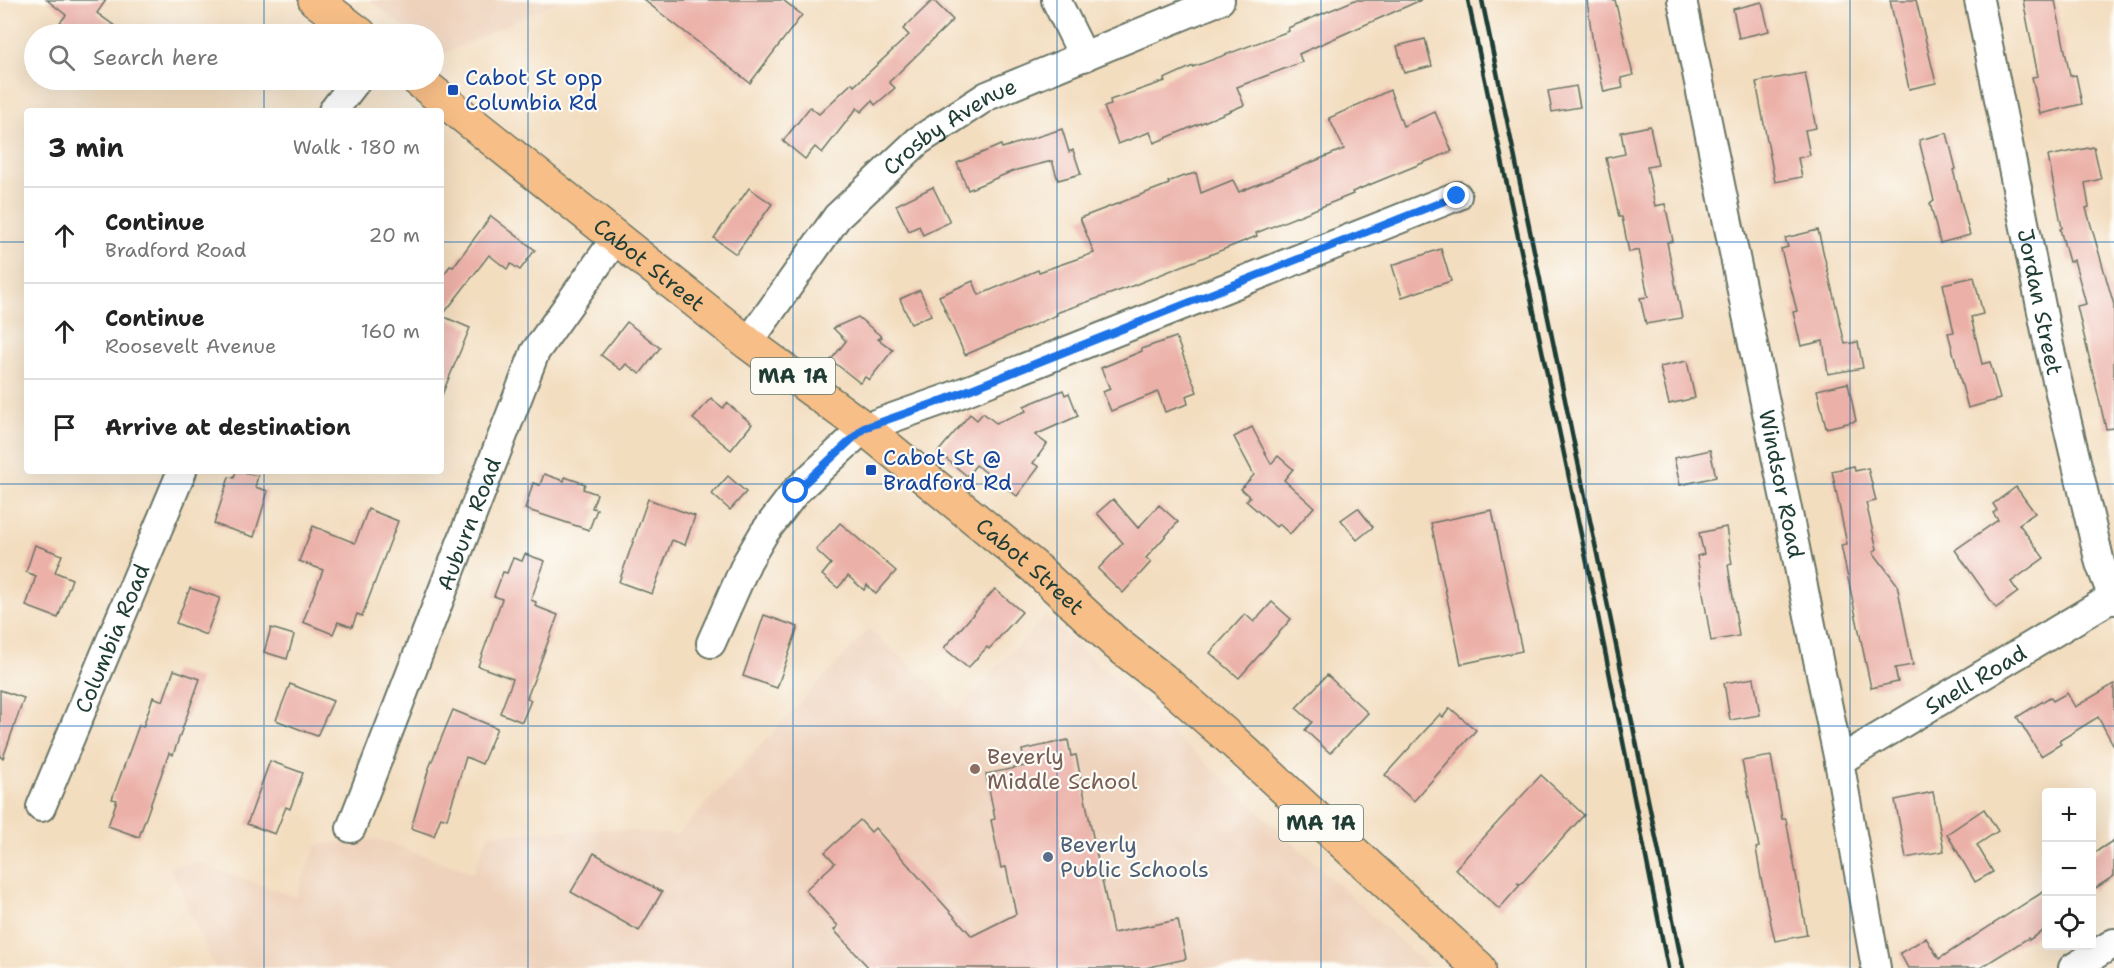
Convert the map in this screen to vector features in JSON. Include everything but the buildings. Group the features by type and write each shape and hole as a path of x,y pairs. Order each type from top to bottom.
{"highway":[{"path":"315,0 347,24"},
{"name":"Cabot Street","path":"431,90 748,342 864,428 1033,566 1117,644 1162,679 1235,743 1479,968"}],"street":[{"path":"1056,0 1084,57"},
{"name":"Crosby Avenue","path":"748,342 837,218 918,141 987,96 1220,0"},
{"name":"Windsor Road","path":"1682,0 1839,761 1876,968"},
{"name":"Jordan Street","path":"1979,0 2049,346 2100,563 2113,598"},
{"path":"335,108 349,90"},
{"path":"711,643 747,562 764,533 796,491 864,428 946,399 1457,196"},
{"name":"Auburn Road","path":"351,828 535,352 616,238"},
{"name":"Columbia Road","path":"41,807 181,474"},
{"name":"Snell Road","path":"1839,761 2113,598"},
{"path":"2073,968 2114,943"}],"shaded area":[{"path":"369,0 560,0 444,54 444,24 400,24"},
{"name":"Beverly Middle School","path":"1045,616 1430,968 215,968 169,866 196,862 296,897 316,845 378,839 473,873 489,834 607,829 677,835 869,629 958,709"}],"railway":[{"path":"1468,0 1594,596 1668,968"},
{"path":"1482,0 1683,968"}],"place":[{"name":"Cabot St opp Columbia Rd","path":"453,90"},
{"name":"Cabot St @ Bradford Rd","path":"871,470"},
{"name":"Beverly Middle School","path":"975,769"},
{"name":"Beverly Public Schools","path":"1048,857"}],"route":[{"path":"796,491 864,428 946,399 1457,196"}]}
